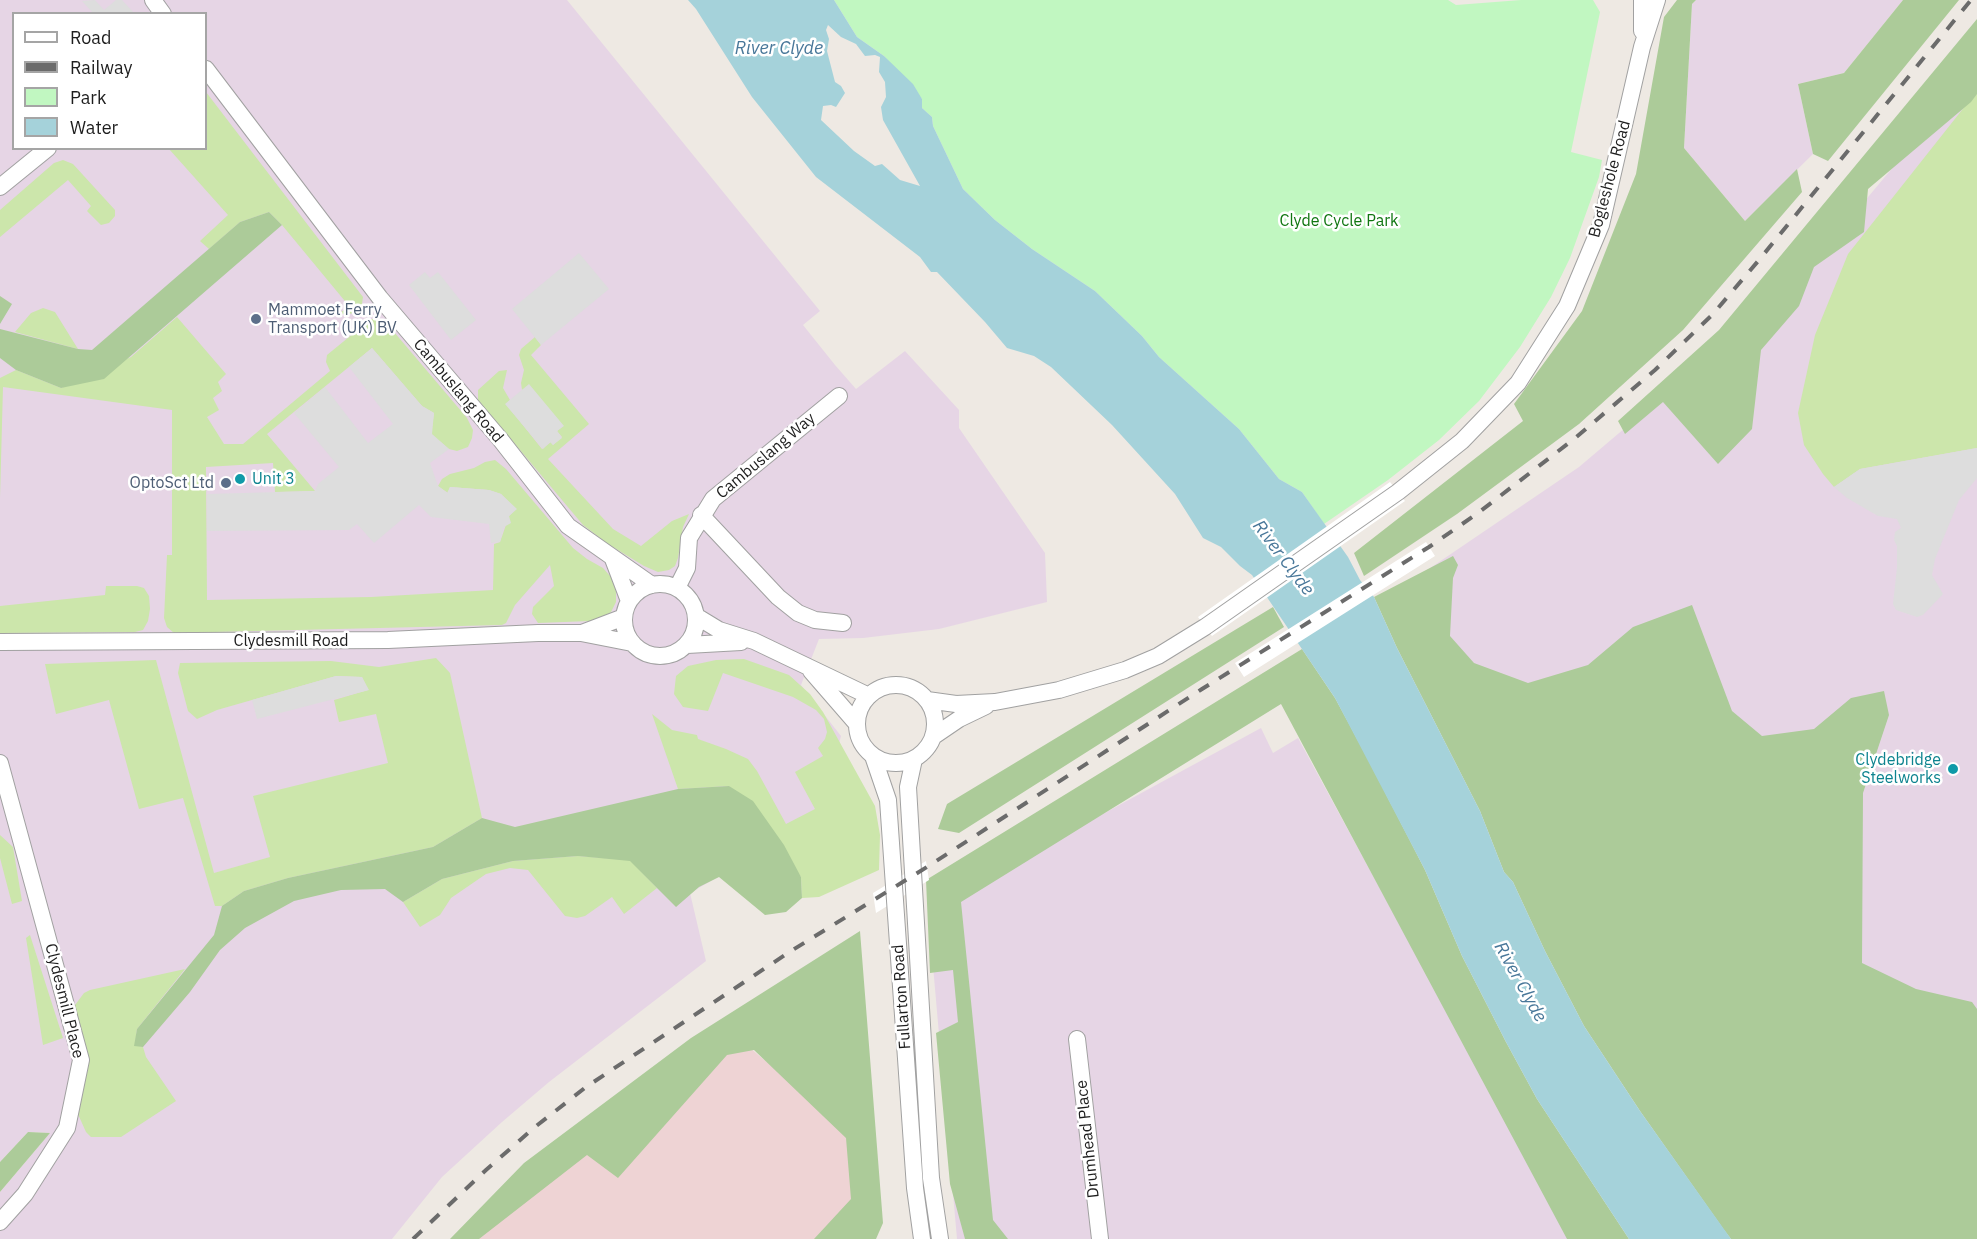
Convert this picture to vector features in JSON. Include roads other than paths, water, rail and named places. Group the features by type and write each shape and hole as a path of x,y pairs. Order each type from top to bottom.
{"street":[{"name":"Bogleshole Road","path":"1642,0 1642,47"},
{"name":"Bogleshole Road","path":"995,702 1059,690 1125,670 1158,656 1205,627 1398,492 1462,441 1518,383 1567,306 1601,225 1642,47 1657,0"},
{"name":"Cambuslang Road","path":"207,70 380,298 500,439 568,526 652,585"},
{"path":"0,187 46,150"},
{"name":"Cambuslang Way","path":"677,588 687,568 689,538 713,498 839,396"},
{"path":"701,515 778,597 798,613 815,620 843,623"},
{"path":"613,559 630,601"},
{"path":"687,645 696,626 696,616 693,604 686,595 677,588 661,584 652,585 636,593 624,617 627,635 632,643 648,654 668,655 687,645 754,641"},
{"path":"696,616 719,630 754,641 869,696"},
{"name":"Clydesmill Road","path":"581,633 624,617"},
{"name":"Clydesmill Road","path":"0,642 388,640 581,633 632,643"},
{"path":"806,666 857,724"},
{"path":"890,685 902,685 914,689 927,700 933,711 936,723 930,745 914,759 893,764 873,756 861,742 857,724 862,704 869,696 890,685"},
{"path":"927,700 956,704 995,702"},
{"path":"934,736 959,719 995,702"},
{"name":"Fullarton Road","path":"873,756 888,800 915,1188 922,1239"},
{"name":"Fullarton Road","path":"914,759 908,787 932,1178 940,1239"},
{"name":"Clydesmill Place","path":"0,763 81,1059 67,1128 25,1194 0,1222"},
{"name":"Drumhead Place","path":"1077,1039 1100,1239"}],"water":[{"name":"River Clyde","path":"688,0 834,0 857,37 884,56 913,84 922,99 922,108 932,117 933,126 963,189 995,220 1032,249 1095,291 1142,336 1159,357 1239,429 1279,479 1302,492 1348,557 1360,580 1374,597 1397,648 1480,811 1504,872 1513,882 1545,951 1584,1026 1640,1111 1731,1239 1629,1239 1537,1099 1506,1042 1462,956 1425,870 1335,698 1252,575 1221,547 1203,538 1175,494 1112,425 1051,367 1034,356 1007,348 937,272 931,272 920,257 816,177 752,97","holes":["828,25 841,37 856,44 865,56 880,57 879,72 885,82 886,97 881,107 883,120 920,186 900,180 882,164 875,166 854,151 821,120 823,106 836,107 845,93 835,82 827,51 829,39 826,30"]}],"railway":[{"path":"413,1239 486,1170 586,1087 791,951 1429,547 1478,513 1574,439 1655,370 1713,314 1971,0"}],"place":[{"name":"Mammoet Ferry Transport (UK) BV","path":"256,319"},
{"name":"Unit 3","path":"240,479"},
{"name":"OptoSct Ltd","path":"226,483"},
{"name":"Clydebridge Steelworks","path":"1953,769"}],"park label":[{"name":"Clyde Cycle Park","path":"1339,221"}]}
